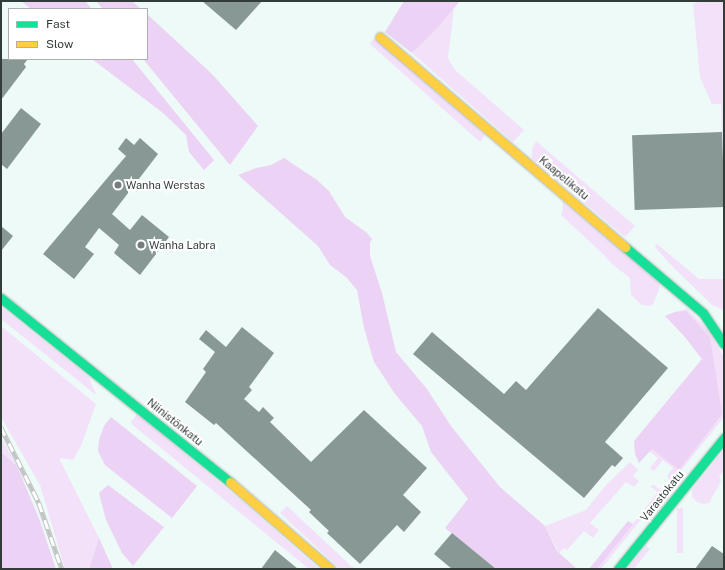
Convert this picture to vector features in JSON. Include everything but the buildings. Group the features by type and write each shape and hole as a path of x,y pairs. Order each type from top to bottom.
{"street":[{"name":"Kaapelikatu","path":"380,37 703,313 724,344"},
{"name":"Niinistönkatu","path":"1,298 246,494 330,569"},
{"name":"Varastokatu","path":"618,569 724,438"}],"shaded area":[{"path":"21,1 85,1 91,8 30,8"},
{"path":"96,1 132,1 140,8 102,8"},
{"path":"404,1 460,1 438,27 412,53 385,32"},
{"path":"699,1 724,1 724,193 721,104 712,104 700,77 693,4"},
{"path":"454,8 448,58 455,70 524,130 513,142 412,53"},
{"path":"148,15 213,75 258,126 230,165 144,60 148,60"},
{"path":"374,38 485,135 480,142 370,44"},
{"path":"93,60 133,60 214,160 204,170 189,152 186,135 163,113"},
{"path":"536,141 635,226 625,237 532,159 532,149"},
{"path":"284,158 317,180 329,191 345,217 367,233 372,239 370,243 370,256 382,293 396,352 427,389 451,426 500,487 545,526 557,551 577,569 496,569 445,528 468,499 431,452 422,426 395,394 374,362 364,328 357,290 346,277 330,265 318,246 238,175 256,168 271,165"},
{"path":"562,201 658,281 660,287 653,304 650,306 642,305 631,295 630,278 612,264 561,215 563,210"},
{"path":"657,244 699,279 724,279 724,310 712,305 670,264 655,247"},
{"path":"1,307 89,377 96,395 1,319"},
{"path":"687,309 707,329 724,357 724,417 671,483 667,476 673,468 663,460 654,471 650,468 658,458 649,451 652,448 679,470 710,337 675,312"},
{"path":"686,311 710,337 722,414 679,470 652,449 639,463 635,454 634,441 702,359 684,336 665,316 675,312"},
{"path":"1,326 96,404 81,446 73,460 59,458 99,538 89,569 65,569 40,485 1,417"},
{"path":"137,414 249,507 319,569 309,569 134,426 131,422"},
{"path":"111,417 197,486 172,518 105,465 98,451 99,440 104,426"},
{"path":"1,437 17,466 1,452"},
{"path":"724,450 724,471 719,476 721,481 709,503 704,504 697,502 692,497 692,490"},
{"path":"1,452 17,466 40,521 56,569 1,569"},
{"path":"630,462 638,470 633,476 639,481 634,487 626,482 590,523 599,530 593,538 584,531 567,550 564,548 559,553 545,526 586,510 606,485"},
{"path":"108,485 164,527 133,566 122,553 106,520 99,493"},
{"path":"654,485 663,492 601,569 597,569 658,492 650,486"},
{"path":"287,506 351,566 357,569 340,569 280,513"},
{"path":"677,508 683,508 683,553 677,553"},
{"path":"628,521 633,524 597,569 589,569"},
{"path":"99,538 113,569 89,569"},
{"path":"646,546 650,549 634,569 627,569"}],"railway":[{"path":"1,427 39,503 62,569"}],"traffic: fast":[{"path":"625,247 703,313 724,344"},
{"path":"1,298 230,482"},
{"path":"618,569 724,438"}],"traffic: slow":[{"path":"380,37 625,247"},
{"path":"230,482 330,569"}],"place":[{"name":"Wanha Werstas","path":"118,185"},
{"name":"Wanha Labra","path":"141,245"}]}
